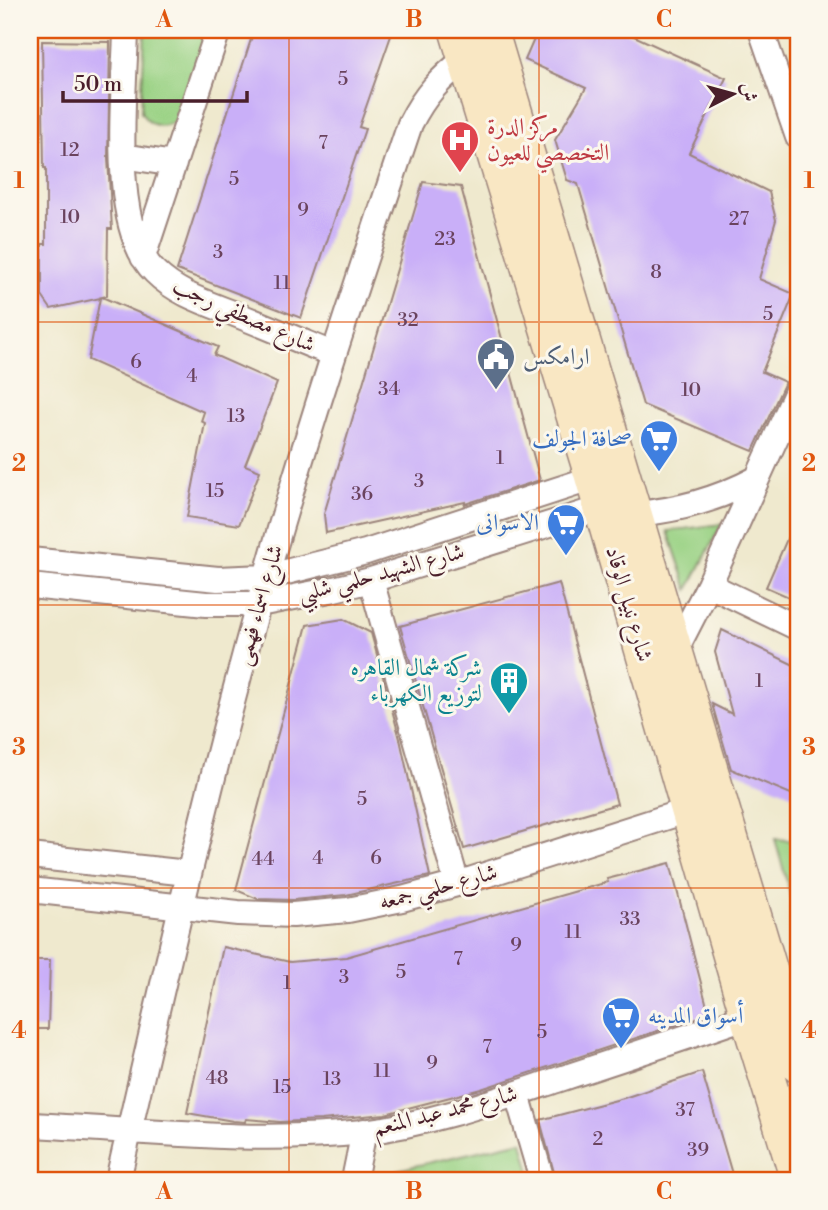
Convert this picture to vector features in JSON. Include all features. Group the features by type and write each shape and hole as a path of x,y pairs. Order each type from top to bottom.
{"street":[{"name":"شارع مصطفي رجب","path":"126,30 123,156 131,228 143,257 154,271 185,293 333,355"},
{"path":"143,257 218,30"},
{"name":"شارع نبيل الوقاد","path":"490,30 689,810 798,1179"},
{"path":"761,30 798,137"},
{"name":"شارع نبيل الوقاد","path":"461,44 609,500 674,653 798,1065"},
{"name":"شارع اسماء فهمى","path":"118,1180 188,873 266,576 333,355 410,124 422,101 461,44"},
{"path":"123,156 174,164"},
{"path":"674,653 709,585 798,389"},
{"path":"609,500 664,512 727,494 756,479"},
{"name":"شارع الشهيد حلمي شلبي","path":"30,561 209,579 266,576 609,500"},
{"name":"شارع الشهيد حلمي شلبي","path":"30,586 206,604 259,604 371,580 609,500"},
{"path":"371,580 457,884"},
{"path":"709,585 798,628"},
{"name":"شارع حلمي جمعه","path":"30,890 238,913 293,915 348,910 457,884 689,810"},
{"path":"30,856 188,873"},
{"name":"شارع محمد عبد المنعم","path":"30,1125 249,1136 364,1132 467,1110 748,1016"},
{"path":"517,1094 542,1180"},
{"path":"354,1180 364,1132"}],"green space":[{"path":"145,30 212,30 179,118 163,126 153,124 141,112"},
{"path":"722,524 688,590 668,531"},
{"path":"775,839 798,841 798,922"},
{"path":"522,1141 532,1180 395,1180 397,1170"}],"building":[{"path":"254,30 393,30 359,127 365,129 301,318 177,270"},
{"path":"538,30 621,30 726,78 689,153 769,192 776,220 759,279 794,294 762,372 785,382 753,451 643,405 578,184 567,180 555,140 586,88 525,60"},
{"path":"42,41 110,42 108,158 112,229 108,229 107,296 102,297 218,347 214,355 277,383 245,465 260,471 239,525 187,517 205,423 201,421 204,412 88,360 100,298 51,309 42,296 42,244 46,244 46,168"},
{"path":"423,182 461,187 540,480 465,504 326,533 324,514"},
{"path":"798,514 798,601 766,587"},
{"name":"شركة شمال القاهره لتوزيع الكهرباء","path":"559,583 617,804 464,849 400,626"},
{"path":"343,619 371,633 400,739 430,876 346,895 293,900 258,899 236,890 307,625"},
{"path":"722,630 798,667 798,797 731,769 712,704 732,714 715,652"},
{"path":"670,863 709,1014 481,1089 385,1114 280,1122 246,1119 245,1122 187,1113 223,947 290,962 346,957 608,882 607,879"},
{"path":"30,960 50,960 48,1029 30,1029"},
{"path":"702,1072 732,1174 709,1180 556,1180 540,1120 624,1098"}],"place":[{"name":"مركز الدرة التخصصي للعيون","path":"460,174"},
{"name":"ارامكس","path":"496,391"},
{"name":"صحافة الجولف","path":"659,473"},
{"name":"الاسوانى","path":"566,557"},
{"name":"شركة شمال القاهره لتوزيع الكهرباء","path":"509,715"},
{"name":"أسواق المدينه","path":"621,1050"}]}
